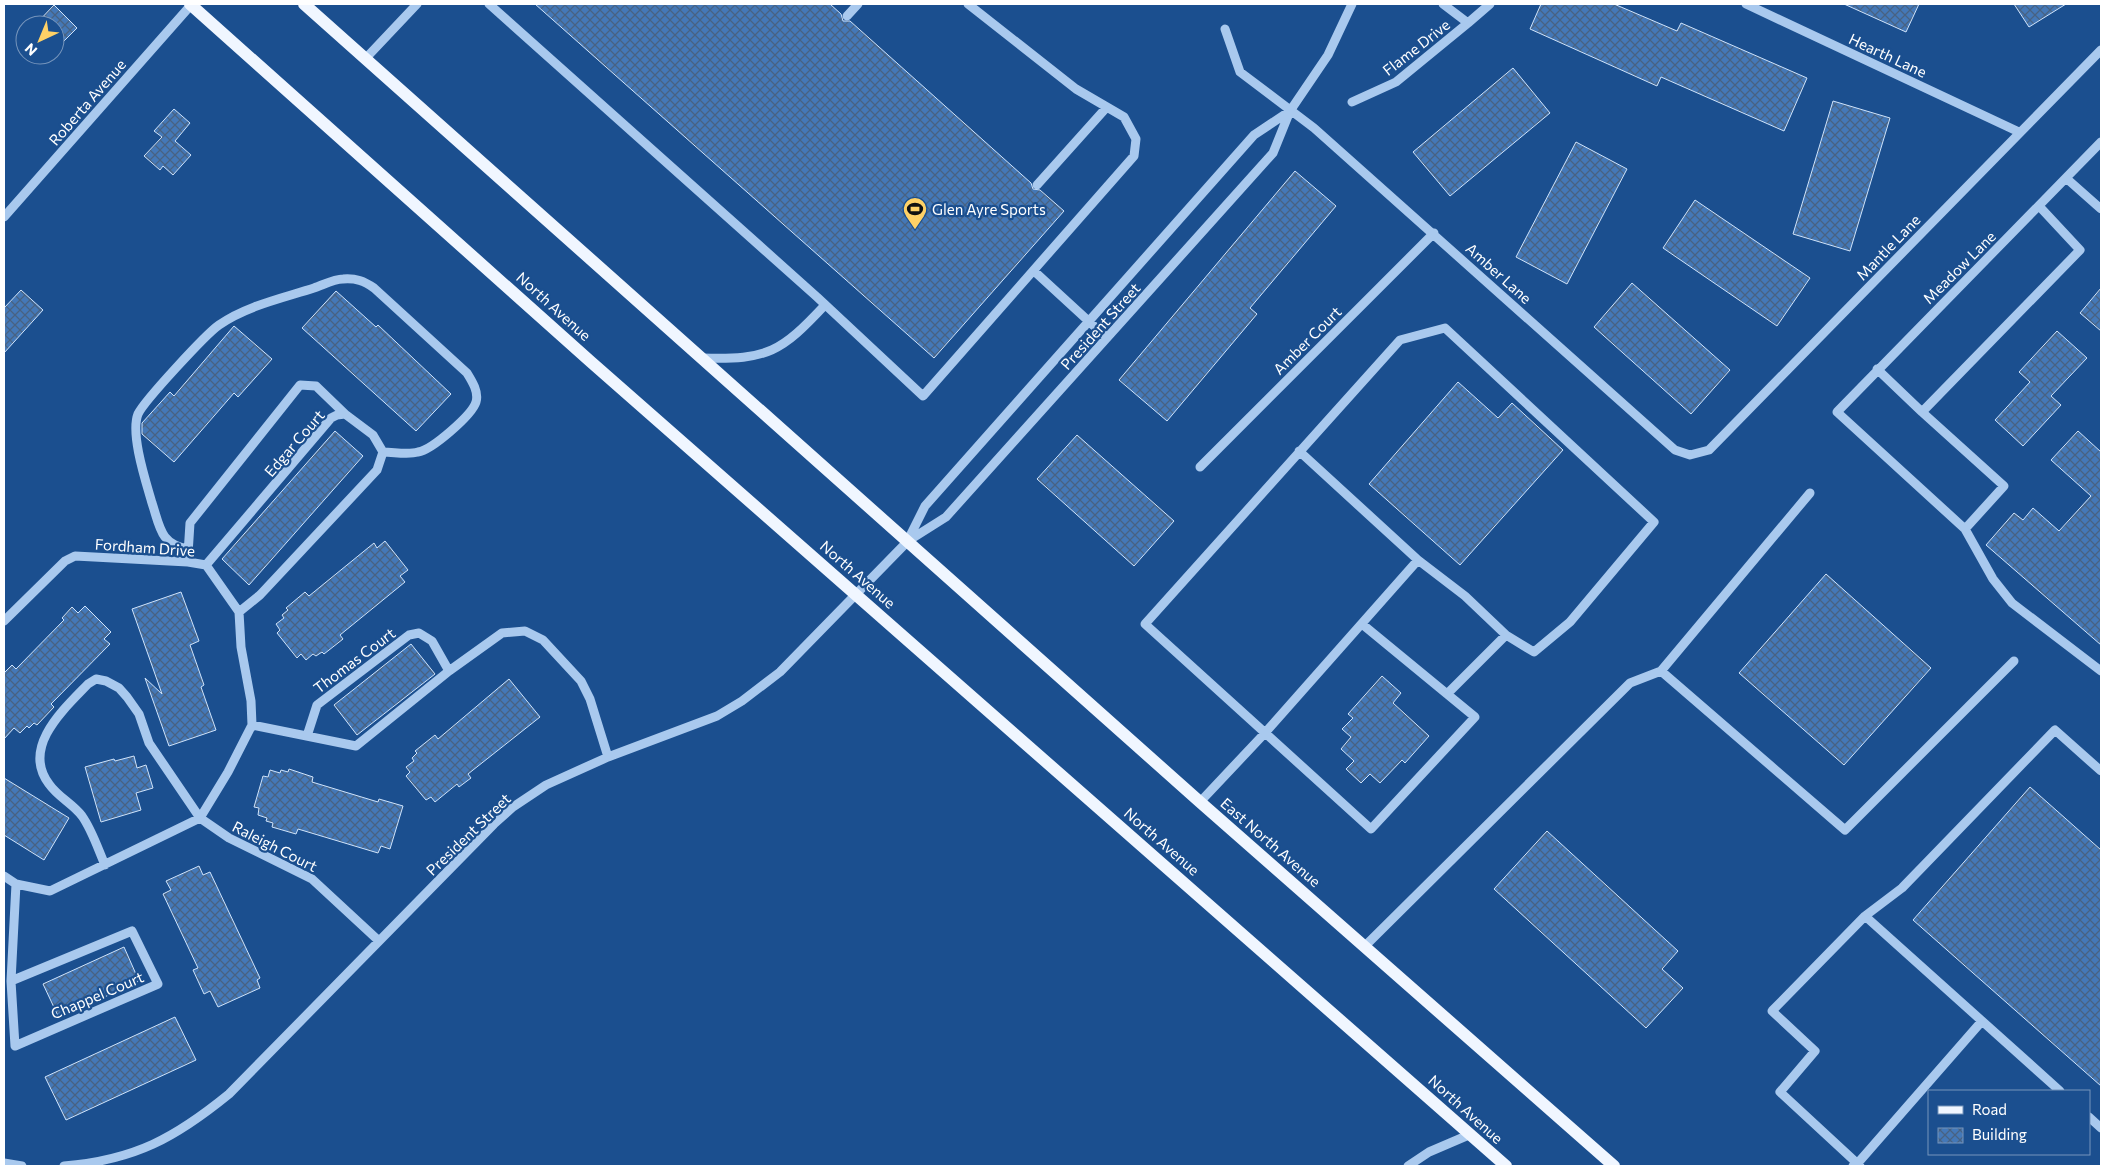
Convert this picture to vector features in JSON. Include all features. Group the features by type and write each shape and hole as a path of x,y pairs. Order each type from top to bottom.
{"main road":[{"name":"North Avenue","path":"191,4 591,362 1506,1166"},
{"path":"304,4 908,541"},
{"name":"East North Avenue","path":"908,541 1200,802 1614,1166"}],"street":[{"name":"Roberta Avenue","path":"4,217 191,4"},
{"path":"366,58 417,4"},
{"path":"489,4 825,305 923,396 1134,156 1136,139 1124,117 1076,89 968,4"},
{"path":"848,16 858,4"},
{"name":"President Street","path":"64,1166 109,1160 133,1153 158,1143 194,1122 229,1094 494,824 513,807 546,785 608,757 708,720 742,701 780,672 908,541 946,517 1273,153 1290,111 1328,55 1352,4"},
{"name":"Flame Drive","path":"1443,4 1468,23"},
{"name":"Flame Drive","path":"1352,102 1396,82 1490,4"},
{"name":"Hearth Lane","path":"1746,4 2019,132"},
{"name":"Amber Lane","path":"1225,29 1240,72 1314,128 1434,233 1675,450 1690,455"},
{"name":"Mantle Lane","path":"1690,455 1709,450 2101,50"},
{"path":"1037,185 1106,108"},
{"name":"President Street","path":"908,541 925,506 1088,321 1254,135 1290,111"},
{"name":"Meadow Lane","path":"1965,529 1837,412 2101,142"},
{"path":"2066,178 2101,209"},
{"path":"1922,412 2080,250 2039,206"},
{"name":"Amber Court","path":"1200,467 1434,233"},
{"path":"1034,271 1107,338"},
{"path":"4,876 16,884 50,892 200,818 228,772 252,725 251,701 241,648 239,612 260,595 377,470 383,452 418,452 429,448 456,425 477,401 475,386 467,372 374,288 362,280 342,278 240,314 218,325 144,404 135,426 140,457 160,527 167,541 175,546 188,549"},
{"path":"703,358 740,359 772,352 787,342 825,305"},
{"path":"1298,451 1418,560 1465,596 1506,635 1534,652 1570,622 1654,522 1445,328 1400,340 1298,451 1145,624 1264,734 1371,829 1475,717 1362,624"},
{"path":"1878,369 1922,412 2004,486 1965,529 1993,579 2012,603 2101,671"},
{"path":"188,562 190,523 300,385 316,386 345,414"},
{"name":"Edgar Court","path":"206,565 331,418 345,414 372,435 383,452"},
{"path":"1365,946 1630,683 1661,671 1810,494"},
{"name":"Fordham Drive","path":"4,621 65,561 75,556 188,562 206,565 239,612"},
{"path":"1200,802 1264,734 1418,560"},
{"path":"252,725 356,746 449,671 502,634 525,631 543,640 581,681 590,699 608,757"},
{"name":"Thomas Court","path":"307,736 317,705 410,635 419,633 432,641 449,671"},
{"path":"1447,694 1506,635"},
{"path":"1661,671 1845,830 2014,661"},
{"path":"105,864 83,817 48,784 39,759 43,740 52,724 88,684 96,679 106,680 119,688 127,697 139,714 149,743 200,818"},
{"path":"1982,1021 1856,1166 1780,1092 1815,1050 1772,1012 1865,916 1902,888 2055,730 2101,771"},
{"name":"Raleigh Court","path":"200,818 228,838 312,879 379,941"},
{"name":"Chappel Court","path":"11,981 132,931 158,984 15,1046 11,981 16,884"},
{"path":"1865,916 2059,1090"},
{"path":"2090,1117 2101,1128"},
{"path":"1408,1166 1429,1152 1471,1134"},
{"path":"4,1163 22,1166"}],"building":[{"path":"535,4 830,4 841,14 843,21 850,21 1031,183 1033,189 1040,190 1064,211 934,358"},
{"path":"1541,4 1614,4 1677,31 1681,23 1807,78 1784,131 1661,77 1657,86 1530,29"},
{"path":"1844,4 1919,4 1906,32"},
{"path":"2014,4 2066,4 2029,27"},
{"path":"54,5 64,15 44,15"},
{"path":"65,16 77,28 65,40"},
{"path":"1513,68 1550,113 1450,196 1413,152"},
{"path":"1833,101 1890,118 1850,251 1793,234"},
{"path":"174,109 190,123 175,141 191,155 173,175 163,166 160,170 144,156 162,137 154,131"},
{"path":"1576,142 1627,169 1567,284 1516,257"},
{"path":"1295,171 1336,206 1250,308 1257,314 1167,421 1119,380"},
{"path":"1695,200 1810,278 1777,326 1663,248"},
{"path":"1632,283 1730,370 1691,414 1594,327"},
{"path":"2101,288 2101,331 2080,313"},
{"path":"21,290 43,310 4,353 4,308"},
{"path":"336,291 376,327 378,325 451,394 416,431 302,328"},
{"path":"234,326 272,359 238,397 234,393 174,462 142,434 142,423 170,392 174,396"},
{"path":"2057,331 2087,358 2051,396 2061,405 2023,446 1995,420 2030,382 2019,372"},
{"path":"1458,382 1498,418 1512,403 1563,450 1460,565 1369,484"},
{"path":"335,431 363,456 249,585 222,559"},
{"path":"2078,431 2101,452 2101,645 1986,545 2014,513 2023,520 2033,508 2059,531 2091,496 2051,460"},
{"path":"1077,435 1174,521 1134,566 1037,479"},
{"path":"385,541 408,570 400,576 405,582 340,635 343,639 324,654 322,652 316,656 313,654 306,660 301,654 297,658 277,633 280,630 276,624 284,618 282,615 288,610 286,608 305,592 309,596 374,543 377,548"},
{"path":"1826,574 1931,668 1844,765 1739,673"},
{"path":"181,592 199,641 190,645 204,685 201,687 216,730 169,746 145,678 162,694 132,609"},
{"path":"85,606 111,632 104,639 110,644 51,704 54,707 37,725 34,723 29,728 27,726 20,733 14,728 4,739 4,673 12,665 16,669 64,620 62,618 72,607 78,613"},
{"path":"411,644 435,674 357,735 334,705"},
{"path":"1382,676 1401,693 1393,703 1429,736 1405,763 1402,760 1380,783 1370,774 1361,783 1346,769 1354,761 1341,749 1351,737 1342,729 1353,718 1348,714"},
{"path":"509,679 540,717 468,774 471,778 459,787 457,784 435,802 431,797 426,800 406,776 410,772 406,767 414,761 412,758 417,753 415,751 435,735 438,739"},
{"path":"134,756 137,768 146,765 153,788 136,793 141,810 101,822 85,767"},
{"path":"289,769 313,777 312,782 378,802 379,799 403,806 390,849 381,846 378,853 298,829 296,834 272,827 273,823 266,821 267,818 258,815 259,808 254,807 263,776 268,777 270,770 280,773 281,770 288,772"},
{"path":"4,778 69,818 44,860 4,835"},
{"path":"2030,787 2101,850 2101,1086 1913,920"},
{"path":"1547,831 1678,951 1662,969 1683,988 1646,1028 1494,889"},
{"path":"199,866 203,875 210,872 260,978 257,980 260,988 218,1007 210,991 204,994 193,970 198,968 163,894 171,890 166,881"},
{"path":"124,947 139,981 59,1018 43,984"},
{"path":"175,1017 196,1060 66,1120 45,1077"}],"place":[{"name":"Glen Ayre Sports","path":"915,230"}]}
